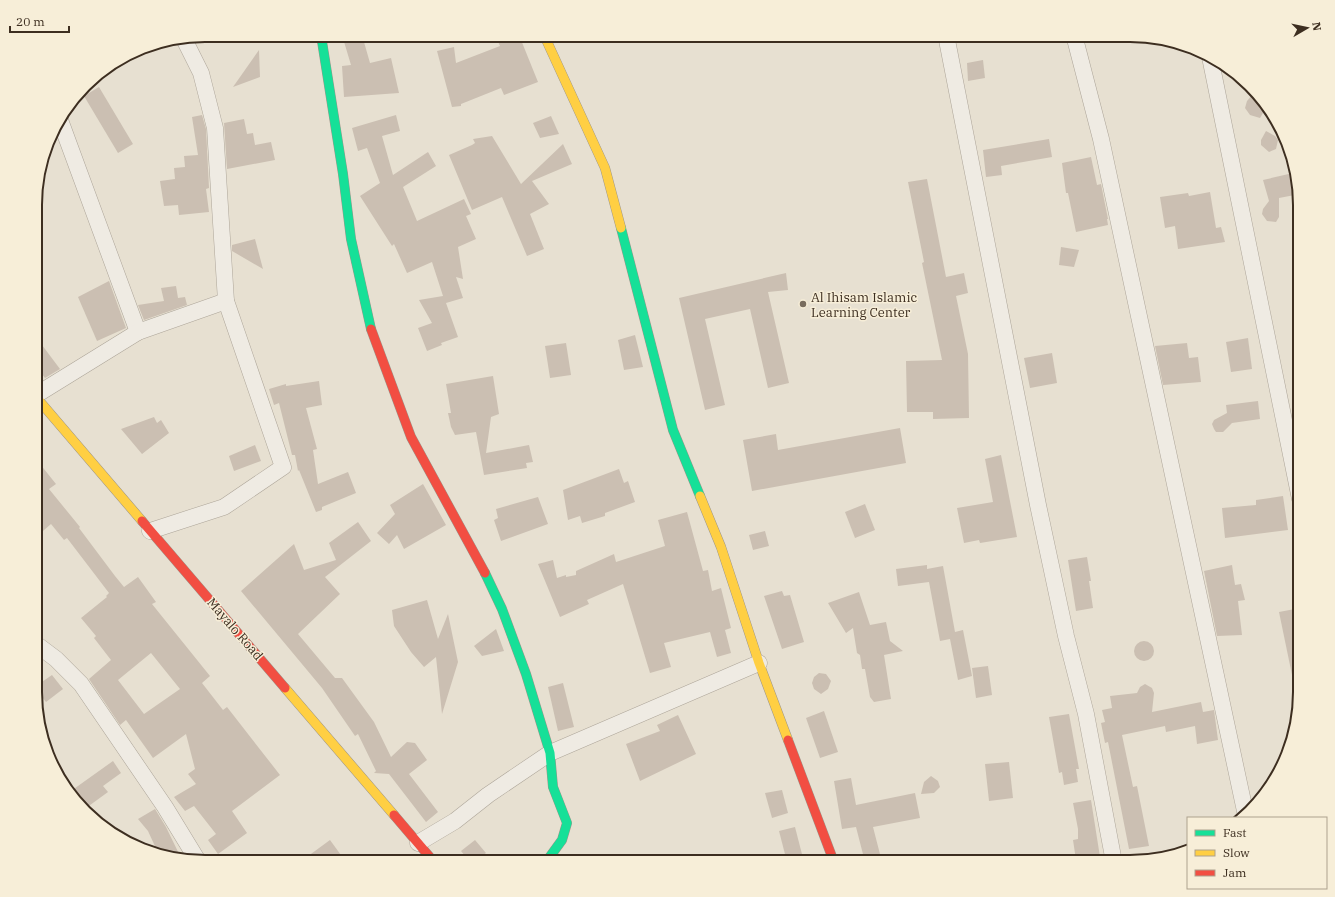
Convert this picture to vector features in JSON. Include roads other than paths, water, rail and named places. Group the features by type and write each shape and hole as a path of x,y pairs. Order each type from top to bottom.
{"street":[{"path":"322,42 352,239 368,321 411,437 474,551 502,609 526,674 550,753 553,787 567,822 562,840 551,855"},
{"path":"547,42 605,168 673,430 721,547 759,663 831,855"},
{"path":"947,42 1038,505 1066,636 1086,714 1113,855"},
{"path":"1076,42 1101,139 1244,808"},
{"path":"150,531 224,507 283,467 226,301 215,128 201,73 186,43"},
{"path":"1212,64 1293,465"},
{"path":"62,126 138,332"},
{"path":"42,392 138,332 226,301"},
{"name":"Mayalo Road","path":"42,403 428,855"},
{"path":"42,648 56,659 81,684 165,807 194,855"},
{"path":"418,844 455,821 488,795 550,753 759,663"}],"place":[{"name":"Al Ihisam Islamic Learning Center","path":"803,304"}]}
